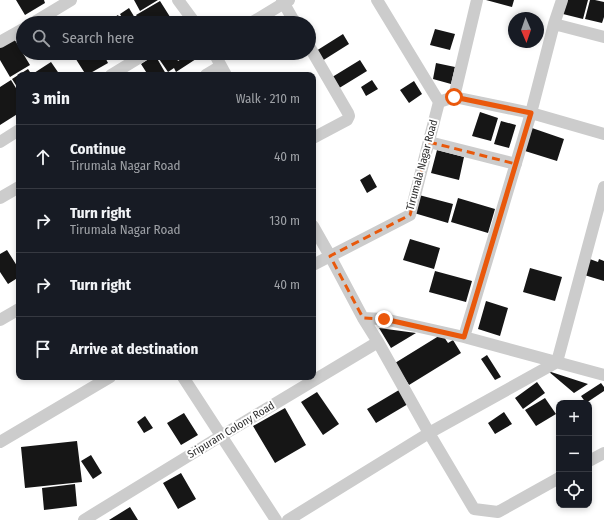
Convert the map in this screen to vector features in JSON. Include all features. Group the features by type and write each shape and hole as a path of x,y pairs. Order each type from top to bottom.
{"street":[{"path":"44,16 71,0"},
{"path":"178,0 189,16"},
{"path":"377,0 439,102 454,97 531,113 604,134"},
{"path":"454,97 477,0"},
{"path":"464,337 531,113 554,24 562,0"},
{"path":"262,16 285,1 292,16"},
{"path":"554,24 604,37"},
{"path":"0,42 16,33"},
{"path":"316,58 349,116 347,120 316,136"},
{"path":"116,72 136,60"},
{"path":"218,60 224,70"},
{"name":"Tirumala Nagar Road","path":"316,263 410,215 439,102"},
{"path":"0,142 16,132"},
{"path":"429,142 516,164"},
{"path":"288,520 429,434 557,362 604,187"},
{"path":"0,198 16,189"},
{"path":"316,231 363,318 429,434 474,509 498,512 556,480"},
{"path":"0,320 16,311"},
{"path":"363,318 384,319 464,337 604,375"},
{"name":"Sripuram Colony Road","path":"316,379 378,342"},
{"path":"0,442 105,380"},
{"path":"185,380 276,520"},
{"name":"Sripuram Colony Road","path":"84,520 315,380"},
{"path":"592,459 604,453"}],"highlighted area":[{"path":"429,142 516,164 464,337 384,319 363,318 330,256 410,215"}],"building":[{"path":"16,0 44,0 45,3 25,15"},
{"path":"134,0 158,0 140,11"},
{"path":"486,0 514,0 512,7"},
{"path":"566,0 588,0 583,19 563,14"},
{"path":"590,0 604,2 604,17 602,23 585,19"},
{"path":"160,1 169,16 137,16"},
{"path":"129,8 134,16 121,16 120,14"},
{"path":"435,29 455,34 450,50 430,45"},
{"path":"343,34 349,44 322,61 316,51"},
{"path":"13,37 16,42 16,60 27,60 30,65 16,72 10,77 0,60 0,45"},
{"path":"76,60 106,60 108,63 92,72 84,72"},
{"path":"147,60 158,60 165,72 146,72 141,64"},
{"path":"160,60 194,60 176,72 174,68 168,72"},
{"path":"360,60 367,71 336,90 329,79"},
{"path":"51,62 58,72 36,72"},
{"path":"436,63 455,67 451,84 433,79"},
{"path":"28,69 30,72 23,72"},
{"path":"16,76 16,85 12,79"},
{"path":"11,80 16,88 16,115 0,125 0,87"},
{"path":"372,80 378,89 366,96 361,87"},
{"path":"414,81 422,94 409,103 400,90"},
{"path":"480,112 498,118 491,141 472,136"},
{"path":"501,121 516,125 509,148 494,144"},
{"path":"532,128 564,139 557,161 525,151"},
{"path":"437,150 464,157 459,180 431,173"},
{"path":"370,174 377,187 367,193 360,180"},
{"path":"419,195 453,204 448,223 414,213"},
{"path":"458,198 495,209 488,233 451,222"},
{"path":"410,239 440,248 434,269 403,260"},
{"path":"7,250 16,264 16,279 8,284 0,272 0,254"},
{"path":"587,258 598,262 599,259 604,261 604,281 581,274"},
{"path":"530,268 562,277 555,301 523,292"},
{"path":"435,271 472,281 466,302 429,292"},
{"path":"486,301 508,308 500,336 478,329"},
{"path":"379,328 416,333 391,348"},
{"path":"442,334 448,343 453,340 461,353 409,385 395,363"},
{"path":"487,355 501,377 495,380 481,359"},
{"path":"548,371 588,384 574,393"},
{"path":"537,382 545,393 523,409 515,398"},
{"path":"601,383 604,387 604,391 590,400 584,400 581,396"},
{"path":"399,390 408,404 376,423 367,409"},
{"path":"317,392 339,424 323,435 301,402"},
{"path":"545,398 556,414 536,426 525,410"},
{"path":"285,408 306,445 275,463 253,426"},
{"path":"504,412 512,424 495,434 488,423"},
{"path":"184,413 198,435 181,445 167,423"},
{"path":"145,416 153,428 144,433 137,422"},
{"path":"77,441 82,482 25,488 21,447"},
{"path":"91,455 102,473 93,479 81,461"},
{"path":"181,473 196,499 178,509 163,483"},
{"path":"75,484 77,506 44,510 42,488"},
{"path":"130,507 138,520 109,520"}],"route":[{"path":"384,319 464,337 531,113 454,97"}]}
